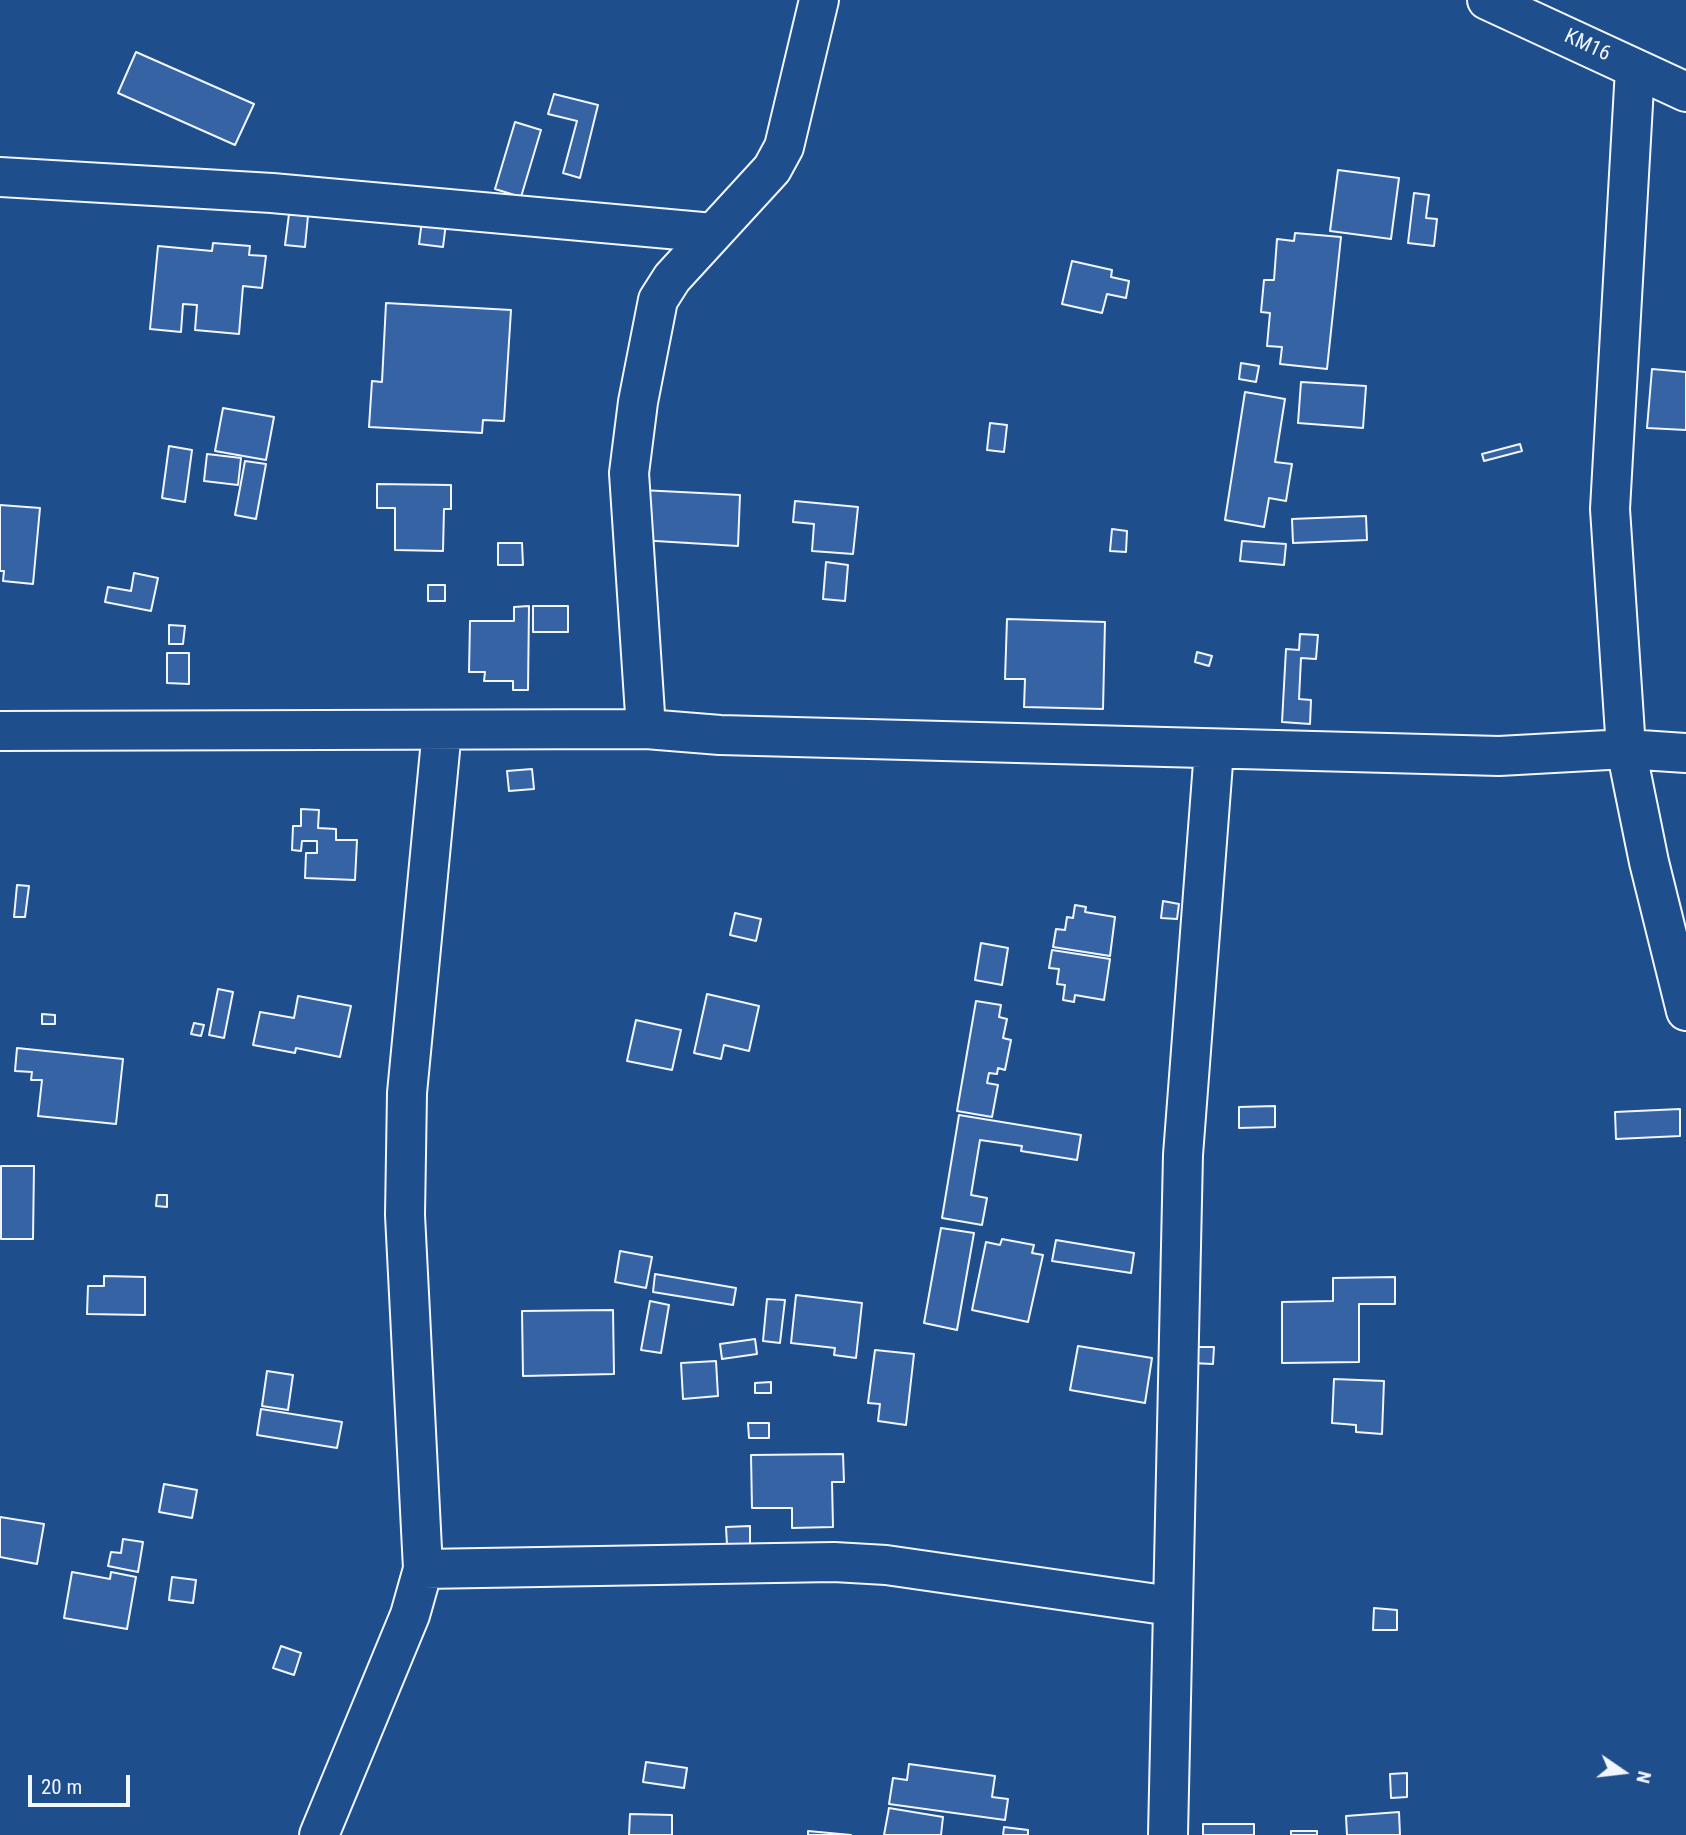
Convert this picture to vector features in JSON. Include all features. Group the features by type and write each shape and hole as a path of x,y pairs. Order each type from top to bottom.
{"street":[{"path":"646,729 629,472 638,402 658,300 672,278 772,169 784,147 819,0"},
{"name":"KM16","path":"1508,4 1686,92"},
{"path":"1635,69 1610,509 1626,750 1649,862 1686,1011"},
{"path":"0,177 272,193 713,233"},
{"path":"0,731 646,729 720,735 1214,750 1499,756 1626,750 1686,753"},
{"path":"319,1835 410,1615 423,1569 405,1215 406,1107 442,730"},
{"path":"1168,1835 1183,1155 1214,750"},
{"path":"423,1569 834,1562 886,1564 1171,1606"}],"building":[{"path":"136,52 254,104 235,145 118,93"},
{"path":"554,94 598,105 580,178 563,173 577,121 548,114"},
{"path":"515,122 541,130 521,197 495,189"},
{"path":"1338,170 1399,178 1391,239 1330,231"},
{"path":"1414,193 1429,195 1426,218 1437,219 1434,246 1408,243"},
{"path":"289,214 308,216 305,247 285,245"},
{"path":"422,220 446,223 443,247 419,244"},
{"path":"1295,233 1341,237 1327,369 1280,364 1282,347 1267,346 1270,313 1261,312 1264,280 1274,280 1277,239 1294,241"},
{"path":"213,243 250,246 249,255 266,256 262,288 243,286 239,334 195,330 197,305 183,304 181,332 150,329 158,246 212,251"},
{"path":"1072,261 1112,270 1111,277 1129,281 1126,298 1107,294 1102,313 1062,304"},
{"path":"386,303 511,310 504,421 483,420 482,433 369,427 372,381 382,382"},
{"path":"1241,363 1259,366 1256,382 1239,379"},
{"path":"1652,369 1686,372 1686,430 1647,428"},
{"path":"1301,382 1366,386 1363,428 1298,423"},
{"path":"1245,392 1285,399 1275,462 1292,464 1286,501 1269,498 1264,527 1225,520"},
{"path":"223,408 274,417 266,460 215,451"},
{"path":"990,423 1007,425 1004,452 987,450"},
{"path":"1520,444 1522,451 1484,461 1482,454"},
{"path":"169,446 192,450 185,502 162,498"},
{"path":"207,454 241,458 238,485 204,481"},
{"path":"245,461 266,464 256,519 235,515"},
{"path":"377,484 451,485 451,509 444,509 443,551 395,550 395,508 377,508"},
{"path":"641,490 740,495 738,546 639,540"},
{"path":"795,501 858,507 853,554 812,551 814,524 793,522"},
{"path":"0,505 40,508 33,584 3,581 4,571 0,571"},
{"path":"1366,516 1367,540 1293,543 1292,519"},
{"path":"1112,529 1127,531 1126,552 1110,551"},
{"path":"1242,541 1286,544 1284,565 1240,561"},
{"path":"498,543 522,543 523,565 498,565"},
{"path":"826,562 848,565 845,601 823,599"},
{"path":"134,573 158,578 151,611 105,602 108,587 131,591"},
{"path":"428,585 445,585 445,601 428,601"},
{"path":"529,606 528,690 513,690 513,681 484,681 485,672 469,672 470,621 514,621 514,607"},
{"path":"533,606 568,606 568,632 533,632"},
{"path":"1007,619 1105,622 1103,709 1024,707 1025,679 1005,679"},
{"path":"169,625 185,626 183,644 169,644"},
{"path":"1300,634 1318,635 1316,659 1301,658 1299,699 1311,700 1310,724 1282,722 1286,649 1299,650"},
{"path":"1197,652 1212,656 1209,666 1195,662"},
{"path":"167,653 189,653 189,684 167,683"},
{"path":"532,769 534,789 509,791 507,771"},
{"path":"301,809 319,810 318,828 336,829 336,840 357,840 355,880 305,878 306,853 317,853 317,841 302,841 301,851 292,850 293,826 301,826"},
{"path":"17,885 29,886 25,917 14,917"},
{"path":"1163,901 1179,904 1177,919 1161,918"},
{"path":"1075,905 1086,907 1085,912 1115,917 1110,956 1053,947 1056,929 1065,930 1067,917 1073,918"},
{"path":"735,913 761,919 756,941 730,935"},
{"path":"981,943 1008,948 1002,985 975,980"},
{"path":"1052,950 1110,959 1104,1000 1075,995 1074,1002 1063,1000 1065,985 1057,984 1059,969 1049,968"},
{"path":"218,989 233,992 224,1038 209,1035"},
{"path":"707,994 759,1006 749,1051 724,1045 721,1059 694,1053"},
{"path":"298,996 351,1006 340,1057 296,1048 295,1053 253,1045 260,1012 294,1018"},
{"path":"976,1001 1001,1005 999,1017 1007,1019 1003,1038 1011,1040 1005,1070 998,1068 997,1074 989,1073 987,1083 998,1085 992,1117 957,1111"},
{"path":"42,1014 55,1015 55,1024 42,1024"},
{"path":"636,1020 681,1030 672,1070 627,1061"},
{"path":"194,1023 204,1025 201,1036 191,1034"},
{"path":"17,1048 123,1059 116,1124 38,1116 42,1080 31,1080 32,1072 15,1071"},
{"path":"1275,1106 1275,1127 1239,1128 1239,1107"},
{"path":"1680,1109 1680,1136 1616,1139 1615,1112"},
{"path":"959,1115 1081,1135 1077,1160 1021,1151 1022,1146 980,1140 971,1195 987,1198 982,1225 942,1218"},
{"path":"1,1166 34,1166 33,1239 1,1239"},
{"path":"157,1195 167,1195 167,1207 156,1206"},
{"path":"941,1228 974,1233 957,1330 924,1323"},
{"path":"1002,1239 1034,1245 1032,1253 1043,1255 1028,1322 972,1310 986,1242 1000,1245"},
{"path":"1056,1240 1134,1253 1131,1273 1052,1261"},
{"path":"620,1251 652,1257 646,1288 615,1282"},
{"path":"655,1274 736,1288 733,1305 653,1292"},
{"path":"104,1276 145,1277 145,1315 87,1314 88,1286 104,1286"},
{"path":"1395,1277 1395,1304 1359,1304 1359,1362 1282,1363 1282,1302 1333,1301 1333,1278"},
{"path":"796,1295 862,1303 856,1358 834,1355 835,1348 791,1343"},
{"path":"767,1299 785,1300 780,1343 763,1341"},
{"path":"650,1301 669,1305 661,1353 641,1350"},
{"path":"613,1310 614,1374 523,1376 522,1311"},
{"path":"755,1339 757,1354 722,1359 720,1344"},
{"path":"1078,1346 1152,1358 1145,1403 1070,1390"},
{"path":"1192,1347 1214,1347 1213,1364 1191,1363"},
{"path":"875,1350 914,1354 906,1425 878,1421 880,1404 868,1403"},
{"path":"716,1361 718,1396 683,1399 681,1363"},
{"path":"267,1371 293,1375 288,1410 262,1406"},
{"path":"1334,1379 1384,1381 1382,1434 1356,1432 1356,1425 1332,1423"},
{"path":"771,1382 771,1393 755,1393 755,1383"},
{"path":"261,1409 342,1422 337,1448 257,1435"},
{"path":"748,1423 769,1423 769,1438 749,1438"},
{"path":"843,1454 844,1482 832,1482 833,1527 792,1528 792,1508 752,1508 751,1455"},
{"path":"164,1484 197,1490 192,1518 159,1512"},
{"path":"0,1517 44,1524 37,1564 0,1557"},
{"path":"750,1526 750,1544 727,1545 726,1527"},
{"path":"123,1539 143,1542 138,1572 108,1566 111,1552 121,1553"},
{"path":"72,1572 110,1579 111,1572 136,1577 127,1629 64,1618"},
{"path":"172,1577 196,1580 193,1603 169,1600"},
{"path":"1374,1608 1397,1610 1397,1630 1373,1630"},
{"path":"281,1646 301,1653 294,1675 273,1668"},
{"path":"646,1762 687,1768 684,1788 643,1782"},
{"path":"909,1764 995,1776 992,1797 1008,1799 1005,1820 889,1804 893,1778 907,1780"},
{"path":"1407,1773 1407,1797 1391,1798 1390,1774"},
{"path":"889,1808 943,1817 941,1835 884,1835"},
{"path":"1399,1812 1400,1835 1347,1835 1346,1816"},
{"path":"630,1814 672,1815 672,1835 629,1835"},
{"path":"1203,1824 1254,1824 1254,1835 1203,1835"},
{"path":"1004,1827 1028,1830 1028,1835 1003,1835"},
{"path":"808,1831 851,1835 808,1835"},
{"path":"1291,1831 1317,1831 1317,1835 1291,1835"}]}
